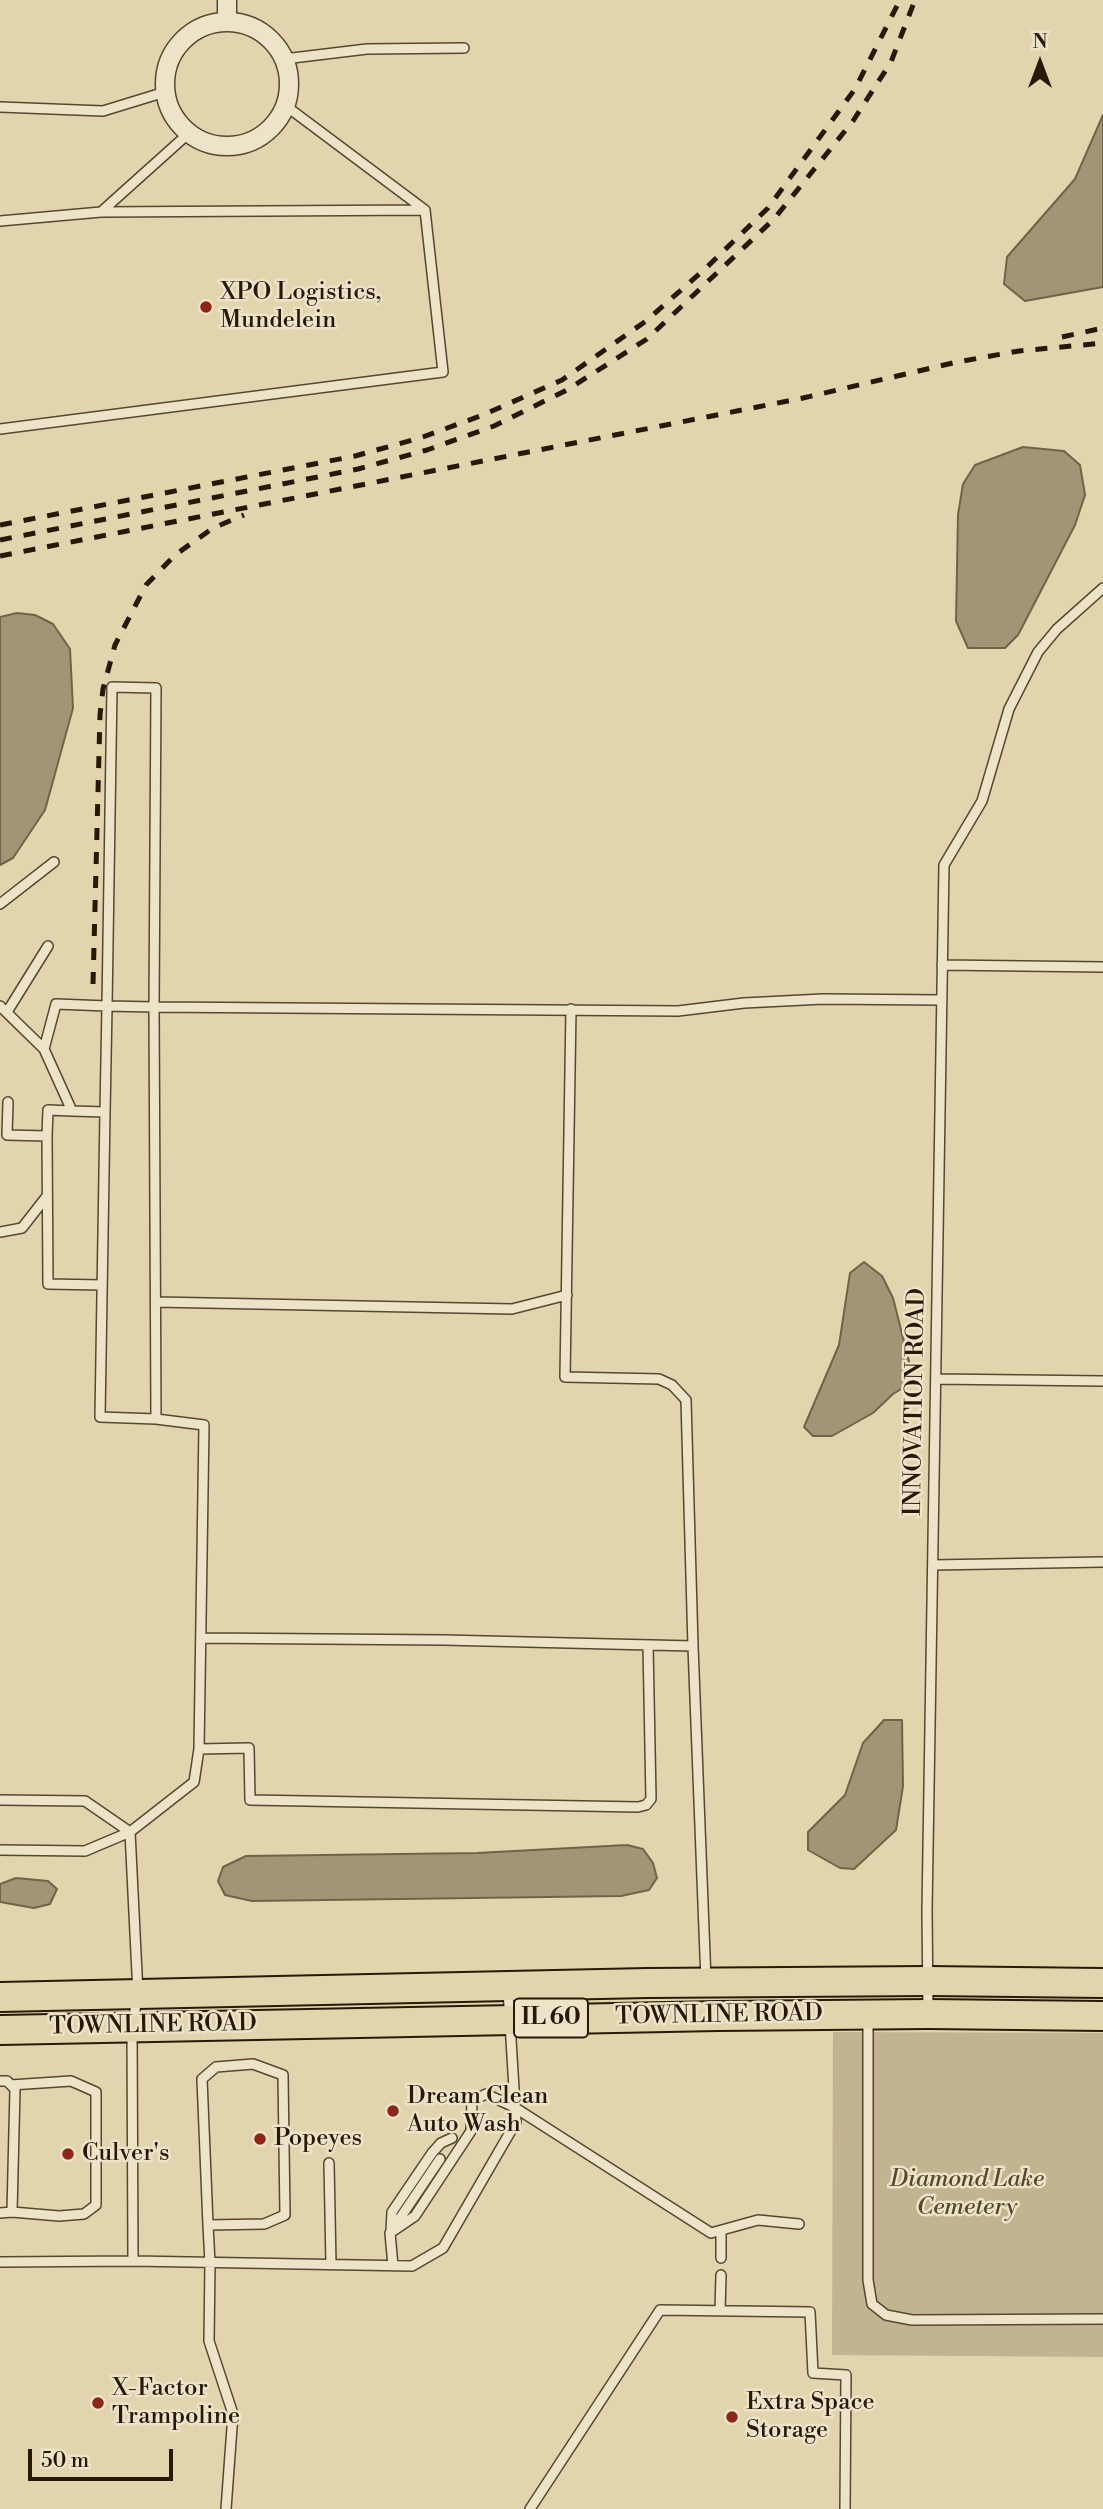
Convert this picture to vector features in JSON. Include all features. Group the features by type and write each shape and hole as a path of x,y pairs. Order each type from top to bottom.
{"main road":[{"name":"TOWNLINE ROAD","path":"0,1997 706,1982 1103,1983"},
{"name":"TOWNLINE ROAD","path":"0,2030 868,2014 1103,2016"}],"street":[{"path":"227,0 227,21"},
{"path":"227,21 257,30 269,38 284,59 289,75 286,106 270,130 258,139 229,146 208,143 189,134 176,120 165,92 165,77 169,62 178,46 192,33 227,21"}],"lane":[{"path":"284,59 367,49 464,48"},
{"path":"0,107 103,111 165,92"},
{"path":"0,429 443,372 425,210 286,106"},
{"path":"101,212 189,134"},
{"path":"0,220 101,212 425,210"},
{"name":"INNOVATION ROAD","path":"928,2014 927,1911 944,865 982,801 1009,709 1038,652 1057,629 1103,588"},
{"path":"0,1850 85,1851 130,1832 194,1782 199,1749 204,1425 156,1419 100,1417 112,687 156,688 156,1419"},
{"path":"0,904 54,862"},
{"path":"48,946 3,1009 44,1049 72,1111"},
{"path":"942,965 1103,967"},
{"path":"44,1049 56,1003 154,1007 678,1011 744,1003 823,999 942,1000"},
{"path":"571,1009 565,1377 659,1379 672,1385 686,1400 706,1982"},
{"path":"8,1102 7,1135 47,1136"},
{"path":"102,1285 48,1284 47,1136 48,1110 105,1112"},
{"path":"0,1232 22,1228 47,1196"},
{"path":"156,1302 512,1308 567,1295"},
{"path":"936,1379 1103,1381"},
{"path":"933,1565 1103,1562"},
{"path":"201,1639 444,1640 693,1646"},
{"path":"199,1749 249,1748 250,1800 638,1807 646,1805 651,1799 649,1645"},
{"path":"0,1800 85,1801 130,1832"},
{"path":"130,1832 138,1994 132,2026 133,2261"},
{"path":"0,2262 133,2261 412,2266 443,2248 516,2122 508,1986"},
{"path":"868,2014 868,2280 872,2304 886,2315 912,2320 1103,2319"},
{"path":"208,2225 264,2224 285,2215 283,2075 253,2064 216,2067 202,2079 208,2225 210,2263 209,2341 233,2414 226,2509"},
{"path":"0,2081 6,2081 15,2089 12,2212"},
{"path":"0,2213 60,2216 84,2214 96,2205 96,2092 71,2081 11,2085"},
{"path":"390,2233 415,2216 471,2131 472,2101 486,2095 514,2107 711,2233 758,2220 799,2224"},
{"path":"393,2266 390,2233 392,2212 432,2153 441,2143 452,2137"},
{"path":"390,2233 440,2158"},
{"path":"329,2163 331,2265"},
{"path":"721,2231 721,2258"},
{"path":"720,2311 721,2275"},
{"path":"530,2509 660,2310 810,2312 813,2373 846,2375 845,2509"}],"green space":[{"name":"Diamond Lake Cemetery","path":"833,2032 1103,2033 1103,2357 832,2355"}],"shaded area":[{"path":"1103,115 1103,287 1025,301 1004,284 1007,257 1075,179"},
{"path":"1023,447 1064,451 1080,465 1085,495 1075,525 1018,635 1005,648 968,648 956,621 958,515 963,484 975,465"},
{"path":"17,613 35,615 53,624 70,649 73,708 45,810 13,858 0,865 0,617"},
{"path":"864,1262 882,1276 893,1298 914,1381 893,1394 873,1413 832,1436 813,1436 804,1427 839,1345 850,1273"},
{"path":"884,1720 902,1720 903,1786 896,1830 854,1869 840,1868 808,1850 808,1832 845,1795 863,1743"},
{"path":"627,1845 643,1849 653,1863 657,1878 649,1890 621,1896 252,1901 225,1895 218,1881 223,1867 246,1856 477,1853"},
{"path":"16,1878 48,1881 57,1889 50,1904 34,1908 0,1902 0,1884"}],"railway":[{"path":"0,525 355,456 420,438 483,415 562,380 646,321 768,208 855,89 900,0"},
{"path":"0,540 358,469 427,450 494,426 567,390 647,339 774,219 853,121 891,62 915,0"},
{"path":"1062,337 1103,328"},
{"path":"0,556 803,398 957,362 1019,351 1103,343"},
{"path":"93,984 100,715 103,689 115,645 146,585 175,555 213,528 244,515"}],"place":[{"name":"XPO Logistics, Mundelein","path":"206,307"},
{"name":"Dream Clean Auto Wash","path":"393,2111"},
{"name":"Popeyes","path":"260,2139"},
{"name":"Culver's","path":"68,2154"},
{"name":"X-Factor Trampoline","path":"98,2403"},
{"name":"Extra Space Storage","path":"732,2417"}]}
